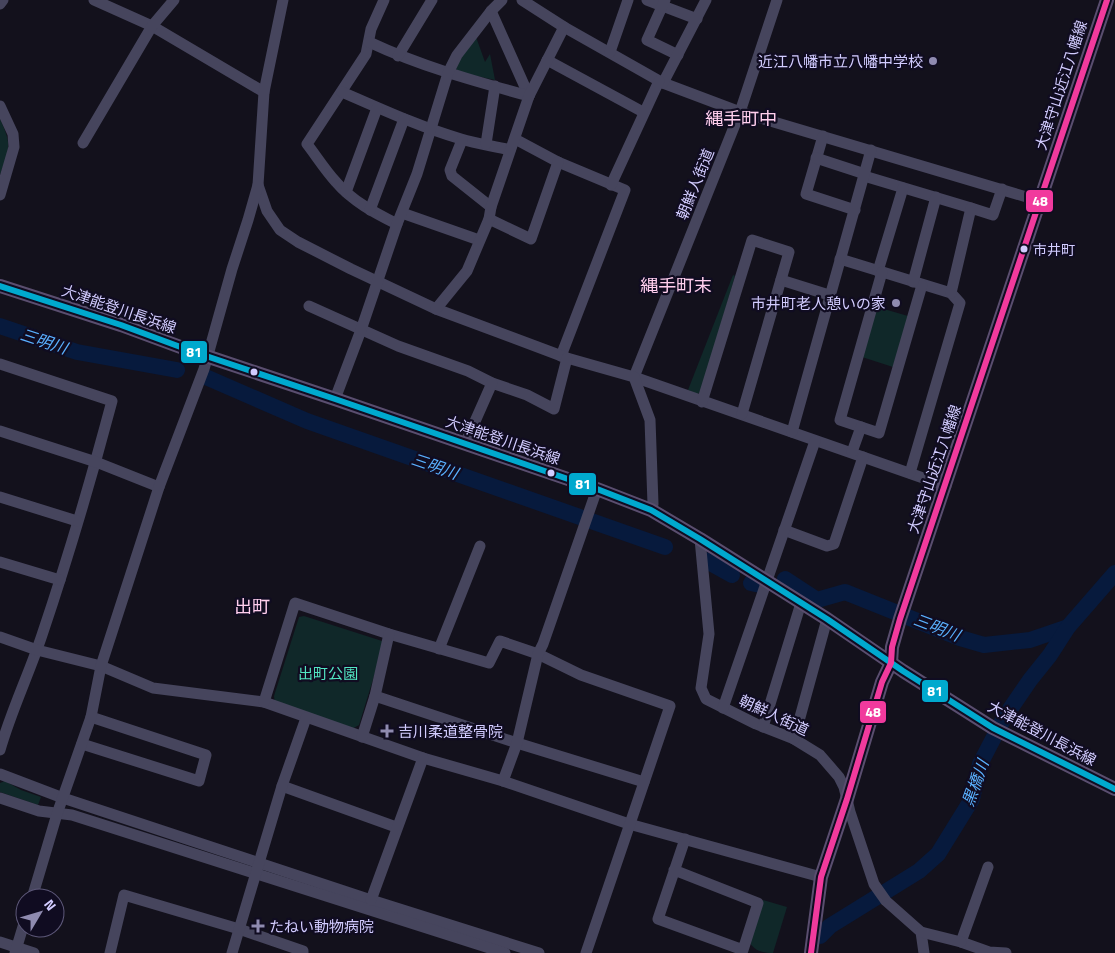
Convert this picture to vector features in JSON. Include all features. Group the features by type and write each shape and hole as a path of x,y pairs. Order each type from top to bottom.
{"main road":[{"name":"大津守山近江八幡線","path":"811,953 821,876 882,682 891,663 892,647 902,613 1107,0"},
{"name":"大津能登川長浜線","path":"0,286 121,325 207,357 597,489 651,510 827,619 891,663 993,728 1115,789"}],"street":[{"path":"0,4 2,0"},
{"path":"94,0 152,26 264,92"},
{"path":"83,143 152,26 174,0"},
{"path":"35,888 57,814 91,716 101,666 159,487 207,357 258,185 264,92 283,0"},
{"path":"384,0 371,29 366,54 307,144 335,182 370,210 479,240"},
{"path":"398,56 432,0"},
{"path":"335,399 417,174 448,73 456,55 502,0"},
{"path":"522,0 564,27 661,82 740,112 1040,201"},
{"path":"610,52 628,0"},
{"path":"648,0 664,3 697,19"},
{"path":"611,185 643,112 678,55 706,0"},
{"name":"朝鮮人街道","path":"634,377 740,112 777,0"},
{"path":"664,3 647,40 678,55"},
{"path":"491,11 529,96"},
{"path":"436,309 467,271 489,219 491,207 529,96 564,27"},
{"path":"369,42 398,56 448,73 529,96"},
{"path":"547,60 643,112"},
{"path":"486,144 494,86"},
{"path":"342,92 404,119 462,140 510,150"},
{"path":"0,106 13,134 14,147 0,195"},
{"path":"346,192 377,108"},
{"path":"370,210 404,119"},
{"path":"823,136 806,194 855,210"},
{"path":"309,306 398,346 527,395 554,409 564,357 625,190 558,162 514,139"},
{"path":"462,140 450,170 452,176 491,207"},
{"path":"792,432 871,150"},
{"path":"816,158 903,188 993,215 1002,190"},
{"path":"489,219 531,239 558,162"},
{"path":"258,185 266,211 280,230 298,242 436,309 564,357 634,377 946,486"},
{"path":"903,188 840,420 879,433 917,283 936,197"},
{"path":"951,293 971,208"},
{"path":"702,402 752,240 789,252 742,414"},
{"path":"840,260 951,293 960,303 910,473"},
{"path":"781,280 829,295"},
{"path":"0,364 112,401 96,462 60,580 37,650 0,750"},
{"path":"634,377 650,420 653,504 651,510"},
{"path":"465,444 492,383"},
{"path":"852,452 861,427"},
{"path":"0,431 96,462 159,487"},
{"path":"724,708 814,441"},
{"path":"784,530 827,546 834,544 863,457"},
{"path":"503,781 517,743 538,654 597,489"},
{"path":"0,497 77,521"},
{"name":"朝鮮人街道","path":"700,539 709,634 702,688 706,699 794,739 820,755 839,777 874,884 886,901 921,932"},
{"path":"439,649 480,546"},
{"path":"0,562 60,580"},
{"path":"264,702 295,603 389,634 489,663 500,641 538,654 581,675 670,706 586,953"},
{"path":"762,726 801,603"},
{"path":"794,739 827,619"},
{"path":"362,736 375,696 389,634"},
{"path":"0,637 37,650 101,666 153,688 264,702 423,758 503,781 629,824 821,876"},
{"path":"375,696 517,743 644,782"},
{"path":"82,744 199,781 206,755 91,716"},
{"path":"232,953 282,786 306,718"},
{"path":"371,900 396,827 423,758"},
{"path":"0,774 257,868 505,953"},
{"path":"282,786 396,827"},
{"path":"0,798 39,811 72,815 371,900 472,942 539,953"},
{"path":"674,870 758,903 743,950 658,919 674,870 685,839"},
{"path":"961,942 988,867"},
{"path":"110,953 124,895 239,928 303,951 303,953"},
{"path":"924,953 921,932 961,942 989,952 1006,953"},
{"path":"16,950 20,938"},
{"path":"0,942 16,950 34,953"}],"green space":[{"path":"476,37 485,62 490,54 495,80 458,72 454,65"},
{"path":"0,119 8,141 8,152 0,175"},
{"path":"733,275 735,276 701,392 697,394 688,390"},
{"path":"877,307 908,316 893,367 862,357"},
{"name":"出町公園","path":"304,616 382,641 383,647 359,725 352,729 275,704 274,696 299,617"},
{"path":"5,781 21,790 41,797 38,805 0,792 0,783"},
{"path":"763,900 787,907 773,953 760,951 750,943"}],"waterway":[{"name":"三明川","path":"0,326 77,352 177,370"},
{"name":"三明川","path":"208,378 307,421 665,547"},
{"name":"三明川","path":"705,560 732,575"},
{"name":"黒橋川","path":"820,936 830,926 919,871 938,854 972,799 980,764 1004,718 1068,627 1115,573"},
{"name":"三明川","path":"785,579 817,600 845,592 960,638 984,645 1030,640 1068,627"},
{"name":"三明川","path":"751,583 760,585"}],"transit line":[{"name":"48","path":"811,953 821,877 847,799 882,682 891,663 892,647 900,619 1107,0"},
{"name":"81","path":"0,286 121,325 194,352 597,489 651,510 827,619 903,671 993,728 1115,789"}],"place":[{"name":"近江八幡市立八幡中学校","path":"933,61"},
{"name":"市井町","path":"1024,249"},
{"name":"市井町老人憩いの家","path":"896,303"},
{"name":"吉川柔道整骨院","path":"387,731"},
{"name":"たねい動物病院","path":"258,926"}],"district":[{"name":"縄手町中","path":"741,118"},
{"name":"縄手町末","path":"676,285"},
{"name":"出町","path":"252,606"}]}
